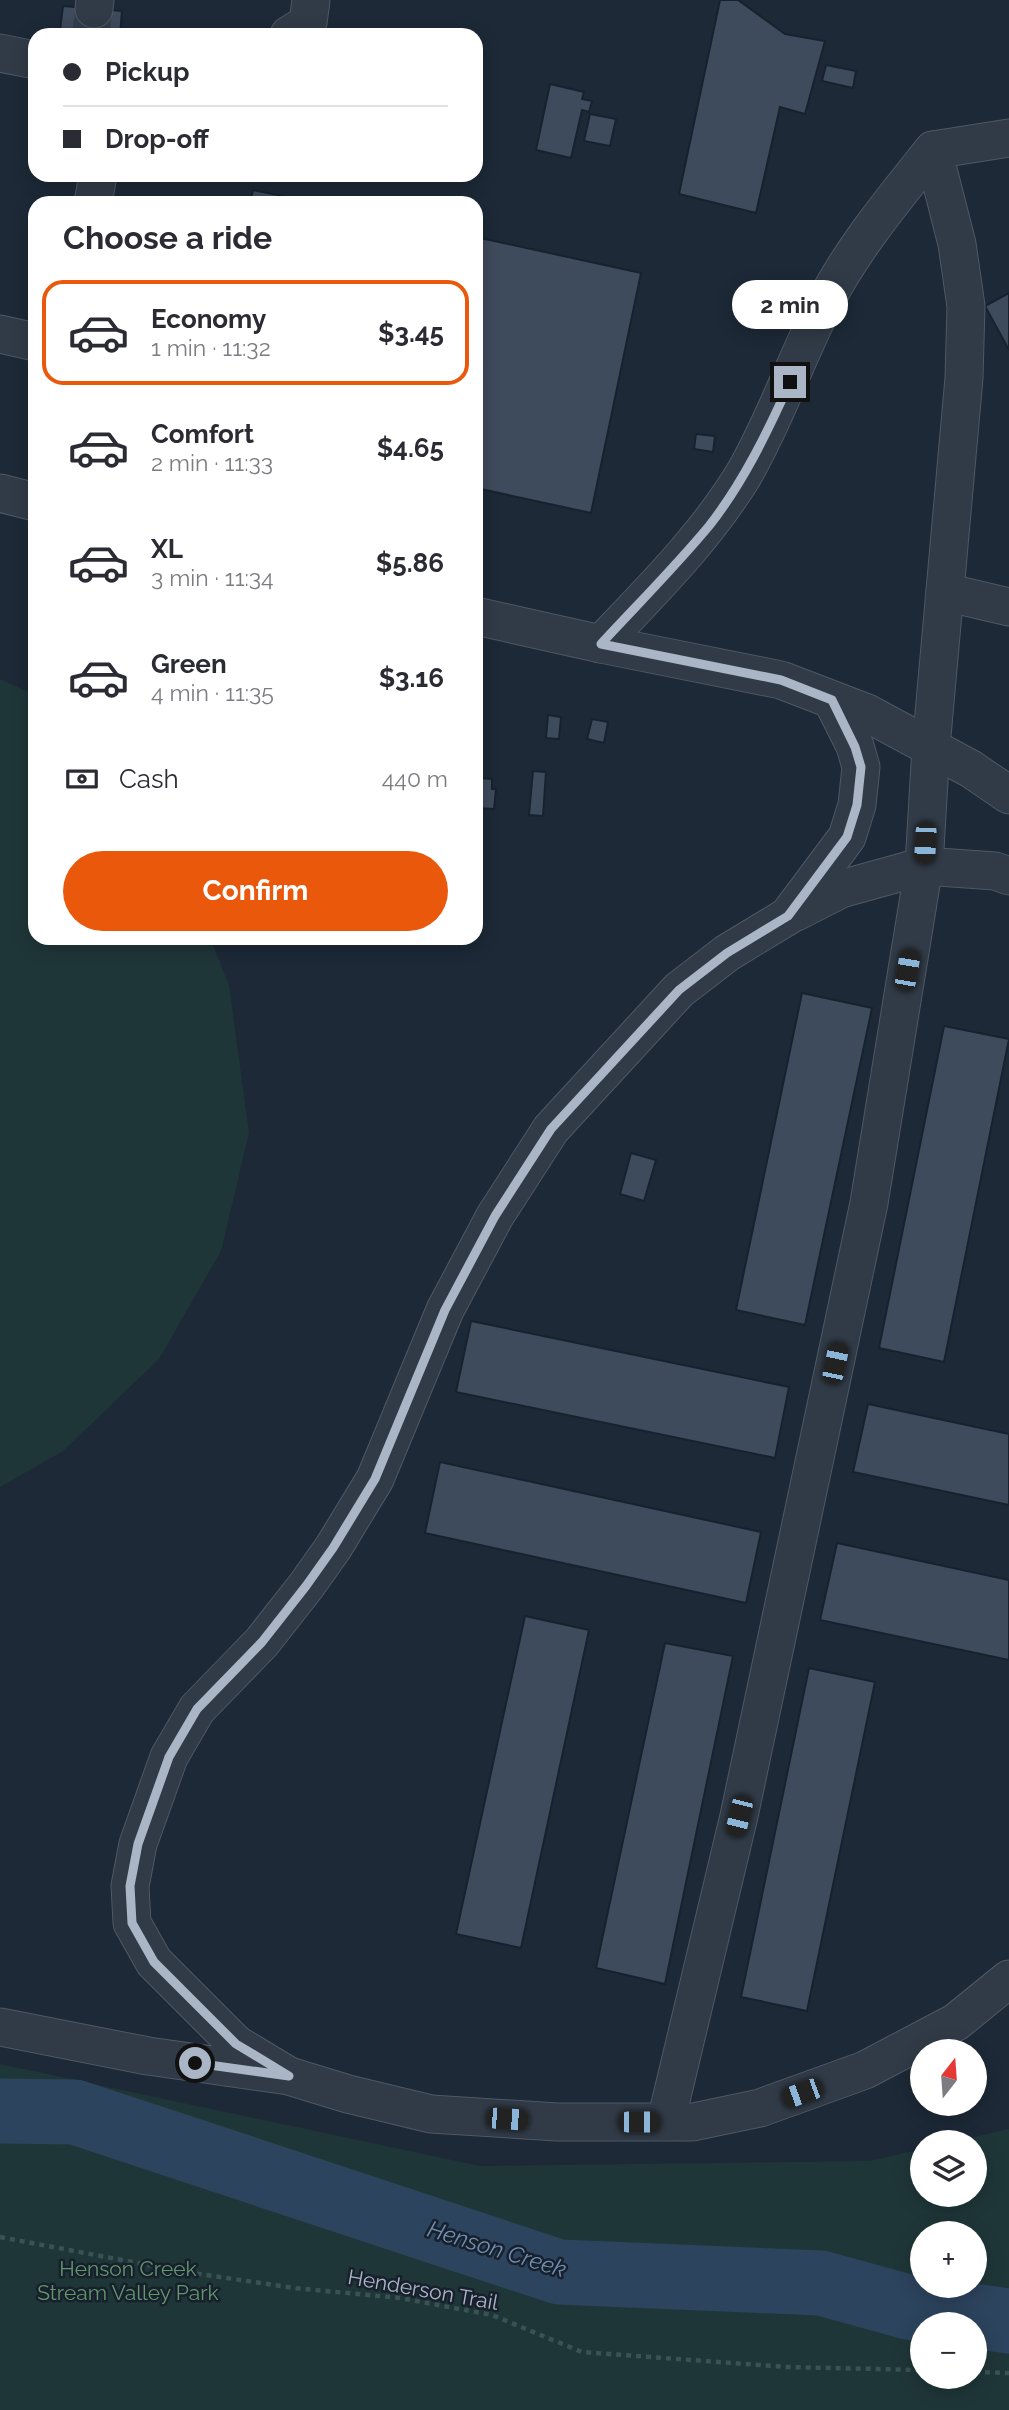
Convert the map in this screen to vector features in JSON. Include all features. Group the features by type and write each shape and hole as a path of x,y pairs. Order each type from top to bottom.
{"lane":[{"path":"300,28 308,23 311,0"},
{"path":"0,53 28,59"},
{"path":"601,644 710,524 744,473 778,407 824,305 873,225 933,150 1009,138"},
{"path":"666,2122 739,1816 869,1203 924,866 931,747 964,379 966,306 957,244 933,150"},
{"path":"0,334 28,340"},
{"path":"0,493 28,500"},
{"path":"945,592 1009,607"},
{"path":"483,618 781,680 867,713 971,769 1009,795"},
{"path":"788,916 847,837 857,805 861,767 855,747 832,700"},
{"path":"289,2076 236,2044 154,1962 132,1923 130,1886 138,1844 169,1757 197,1709 262,1642 306,1586 368,1491 401,1420 445,1310 495,1216 551,1129 679,990 727,953 788,916 841,889 924,866 995,871 1009,876"},
{"path":"0,2027 148,2056 289,2076 348,2094 431,2114 557,2122 693,2122 760,2108 865,2070 956,2022 1009,1979"}],"path":[{"name":"Henderson Trail","path":"0,2237 180,2270 294,2288 400,2298 492,2315 582,2352 787,2367 910,2370"},
{"path":"987,2372 1009,2373"}],"green space":[{"path":"0,679 28,692 28,945 213,945 229,985 249,1133 221,1251 159,1359 63,1451 0,1487"},
{"name":"Henson Creek Stream Valley Park","path":"0,2064 480,2166 869,2161 910,2152 910,2207 987,2207 987,2134 1009,2129 1009,2410 0,2410"}],"building":[{"path":"720,0 738,0 785,34 825,41 805,114 780,107 756,213 679,194"},
{"path":"63,6 122,11 121,28 60,28"},
{"path":"826,65 856,71 853,88 822,81"},
{"path":"550,84 584,92 582,99 592,101 589,112 582,110 571,158 536,150"},
{"path":"590,114 616,119 610,146 584,141"},
{"path":"253,190 282,196 252,196"},
{"path":"483,239 641,273 591,513 483,490"},
{"path":"1009,293 1009,350 985,306"},
{"path":"696,434 715,436 713,452 694,449"},
{"path":"548,715 561,717 559,739 546,738"},
{"path":"592,719 608,722 604,743 587,739"},
{"path":"533,771 546,772 543,816 529,815"},
{"path":"483,778 492,779 492,789 496,789 494,809 483,808"},
{"path":"802,993 872,1008 805,1325 736,1310"},
{"path":"944,1026 1009,1039 944,1362 879,1348"},
{"path":"631,1153 656,1160 644,1201 620,1194"},
{"path":"471,1321 789,1387 775,1458 456,1392"},
{"path":"868,1404 1009,1434 1009,1505 853,1472"},
{"path":"440,1462 761,1532 746,1603 425,1533"},
{"path":"837,1543 1009,1580 1009,1660 820,1620"},
{"path":"525,1616 589,1630 521,1948 456,1934"},
{"path":"665,1643 733,1656 665,1984 596,1968"},
{"path":"809,1668 875,1682 807,2011 741,1997"}],"waterway":[{"name":"Henson Creek","path":"0,2111 75,2112 559,2272 821,2283 908,2307 1009,2321"}],"tunnel":[{"path":"92,28 94,9"}],"route":[{"path":"195,2063 289,2076 236,2044 154,1962 132,1923 130,1886 138,1844 169,1757 197,1709 262,1642 306,1586 375,1479 445,1310 495,1216 551,1129 679,990 727,953 788,916 847,837 857,805 861,767 855,747 832,700 781,680 601,644 710,524 744,473 790,382"}]}
